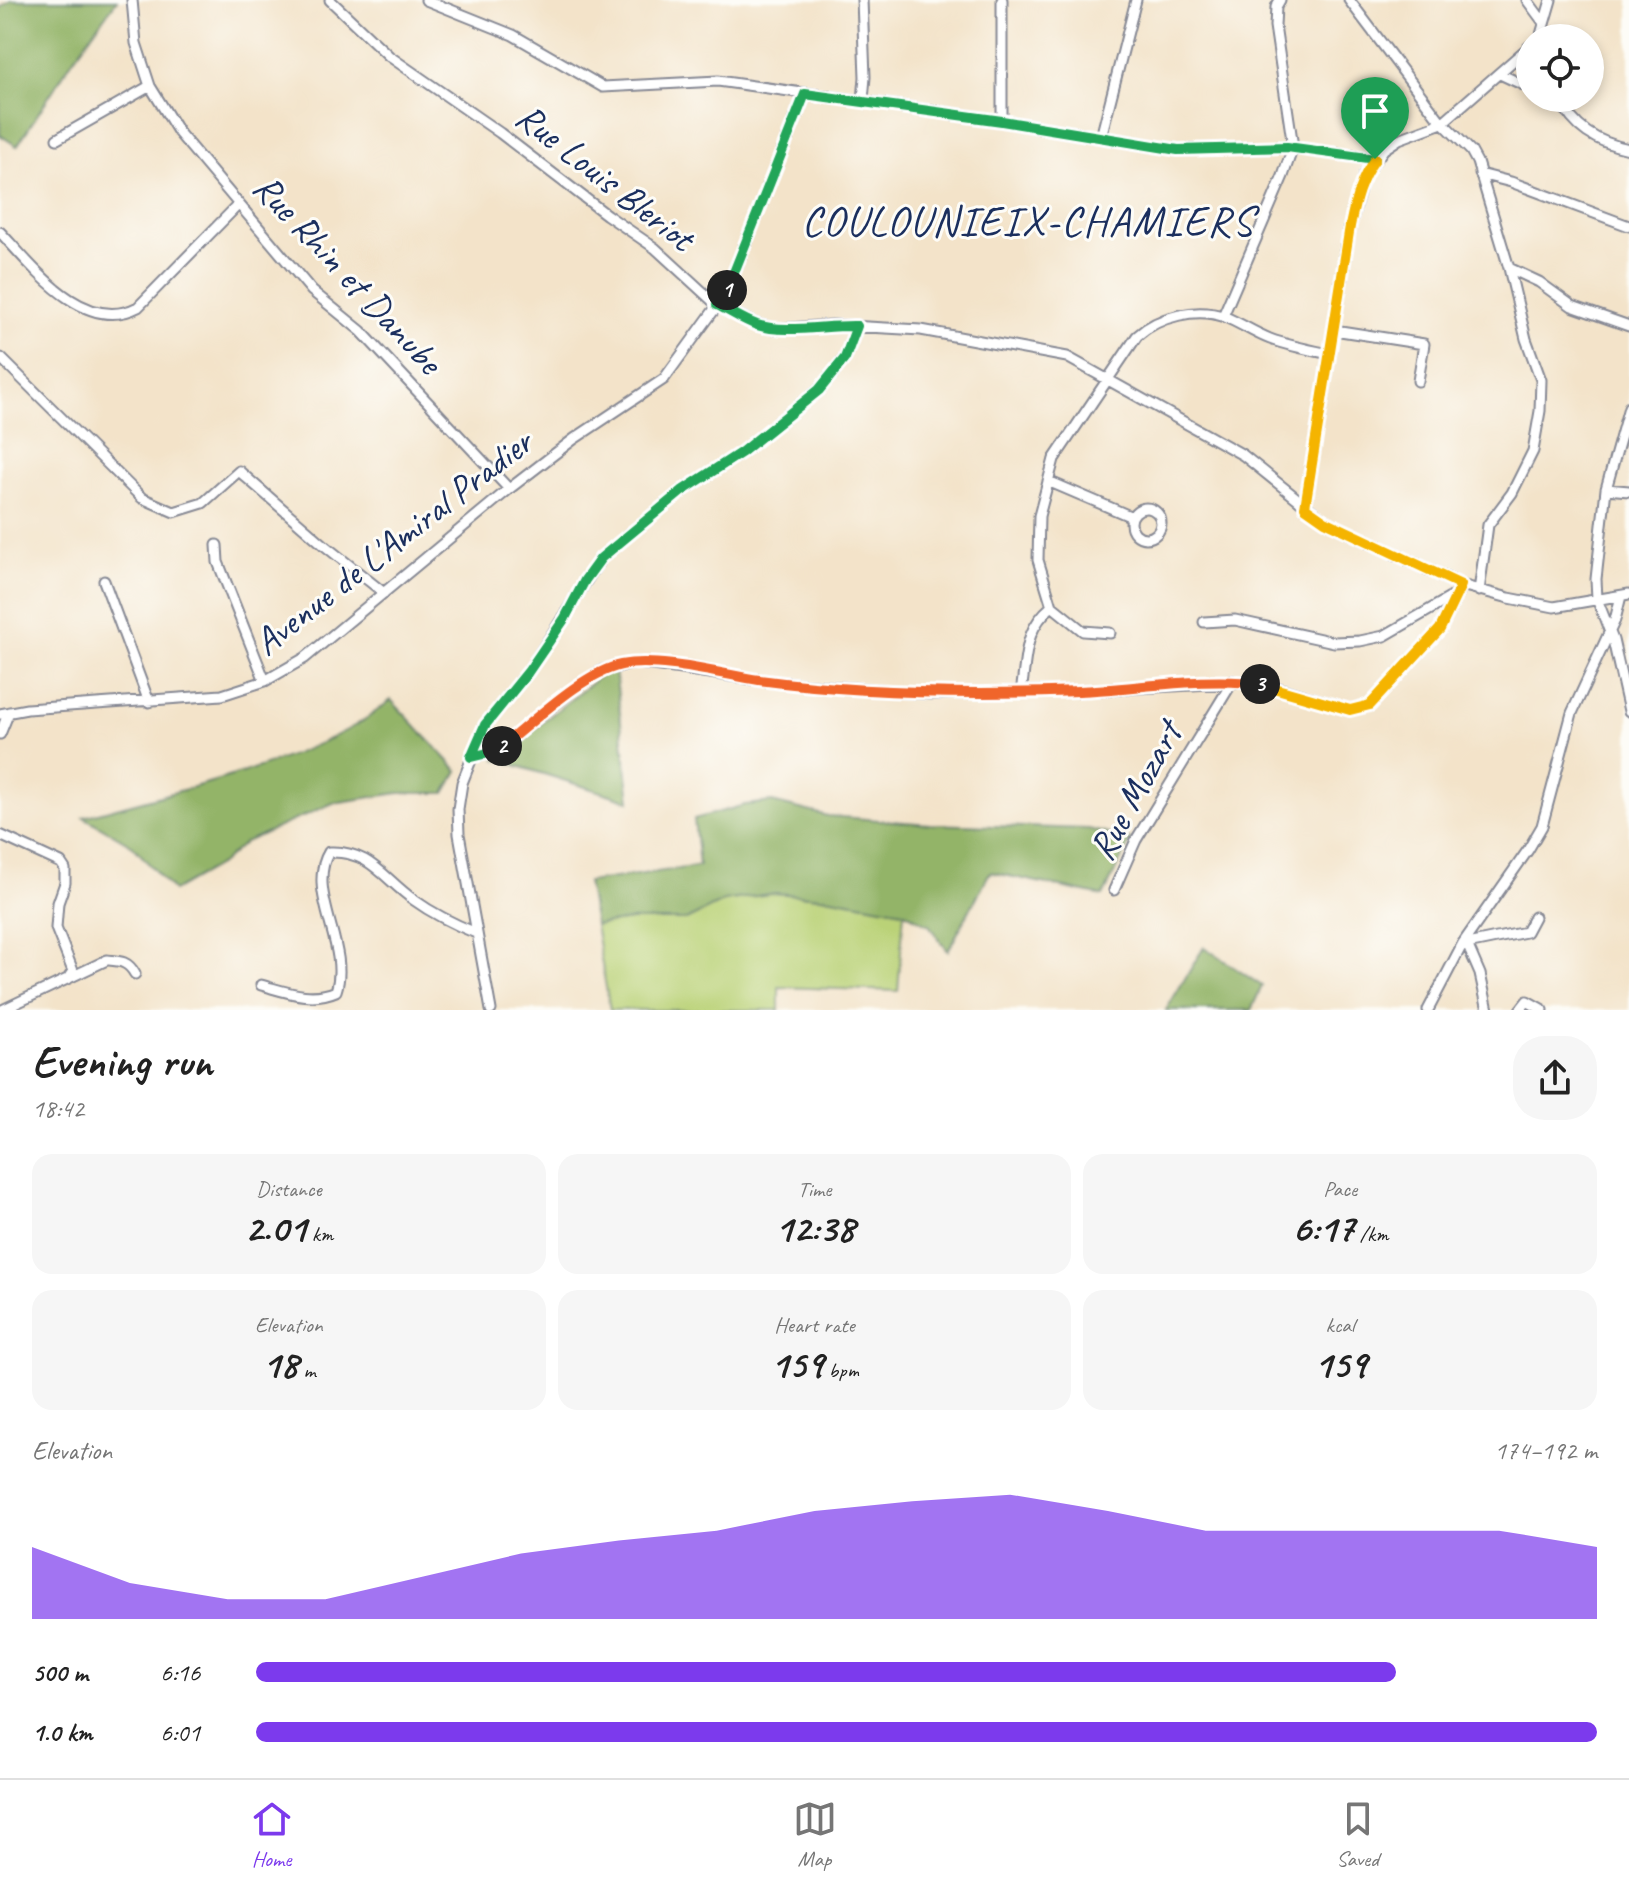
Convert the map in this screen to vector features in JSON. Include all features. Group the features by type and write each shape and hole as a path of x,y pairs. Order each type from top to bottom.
{"street":[{"name":"Rue Rhin et Danube","path":"132,0 136,43 150,86 179,133 312,291 361,331 509,489"},
{"name":"Rue Louis Bleriot","path":"330,0 389,56 500,133 655,248 717,305 755,324 774,329 832,325 921,330 1067,357 1243,455 1325,521 1459,589 1554,607 1625,595"},
{"path":"426,0 513,35 603,87 718,81 1196,151 1293,147 1375,159"},
{"path":"862,0 863,100"},
{"path":"1002,0 1002,121"},
{"path":"1101,137 1136,0"},
{"path":"1223,316 1293,147 1275,26 1276,7 1280,0"},
{"path":"1349,0 1442,123 1471,151 1541,380 1540,411 1533,451 1512,493 1488,525 1479,591"},
{"path":"1527,0 1544,23"},
{"path":"1544,23 1551,0"},
{"path":"1305,507 1358,190 1364,175 1375,159 1399,139 1442,123 1516,59"},
{"path":"1500,74 1516,81"},
{"path":"57,139 150,86"},
{"name":"Avenue de L'Amiral Pradier","path":"5,713 222,695 265,681 305,658 509,489 574,439 664,379 725,295 805,94"},
{"path":"1565,112 1572,122 1607,144 1629,149"},
{"path":"1480,174 1511,182 1629,226"},
{"path":"0,232 44,277 74,302 103,314 126,313 138,307 239,204"},
{"path":"1509,268 1539,282 1572,306 1629,326"},
{"path":"1110,633 1083,631 1052,606 1038,560 1039,516 1054,459 1137,336 1148,326 1178,315 1223,316 1286,345 1330,354"},
{"path":"491,1010 459,834 458,809 462,783 485,725 528,672 601,558 682,491 742,452 819,390 845,358 857,326"},
{"path":"1334,330 1424,344 1418,381"},
{"path":"1,358 142,498 174,512 203,503 239,471 384,593"},
{"path":"1629,407 1606,489 1596,579 1597,599 1610,631 1629,711"},
{"path":"1048,481 1132,517"},
{"path":"1606,489 1629,491"},
{"path":"217,545 218,562 265,681"},
{"path":"104,581 149,702"},
{"path":"471,757 496,751 603,670 622,664 651,662 774,682 931,694 1233,681 1272,686 1350,710 1360,709 1370,705 1440,629 1459,589"},
{"path":"1204,622 1235,620 1334,642 1360,641 1384,636 1459,589"},
{"path":"1428,1010 1465,944 1542,826 1566,729 1625,595"},
{"path":"1021,692 1030,632 1039,617 1052,606"},
{"name":"Rue Mozart","path":"1114,890 1136,840 1233,681"},
{"path":"0,734 5,713"},
{"path":"0,835 61,863 65,869 56,928 73,971 69,977"},
{"path":"261,985 302,996 324,996 336,991 340,980 338,951 322,883 323,861 329,852 343,851 361,856 415,901 476,933"},
{"path":"1465,944 1526,932 1534,917"},
{"path":"1465,944 1480,974 1488,1010"},
{"path":"2,1010 107,960 121,961 131,967 135,974"},
{"path":"1520,1010 1527,1001 1543,1010"}],"green space":[{"path":"11,0 117,0 72,61 17,146 0,135 0,8"},
{"path":"615,669 630,801 496,759 600,676"},
{"path":"391,700 458,771 445,793 399,793 333,803 245,842 222,863 173,891 133,846 84,817 293,755 356,725"},
{"path":"772,802 828,816 930,824 1089,829 1131,840 1103,896 990,872 948,951 929,925 903,911 832,898 775,893 724,901 686,920 631,920 595,925 587,882 699,866 694,819 745,805"},
{"path":"775,893 832,898 904,911 898,991 779,987 779,1010 610,1010 595,925 631,920 686,920 724,901"},
{"path":"1204,947 1262,986 1251,1010 1166,1010"}],"district":[{"name":"COULOUNIEIX-CHAMIERS","path":"1028,221"}],"route":[{"path":"805,94 871,101 1178,150 1287,147 1375,159 1358,190 1350,226 1305,507 1325,521 1461,585 1440,629 1370,705 1350,710 1272,686 1233,681 1080,691 931,694 774,682 651,662 622,664 603,670 496,751 471,757 485,725 528,672 601,558 682,491 742,452 819,390 845,358 857,326 774,329 755,324 717,305 725,295 805,94"}]}
